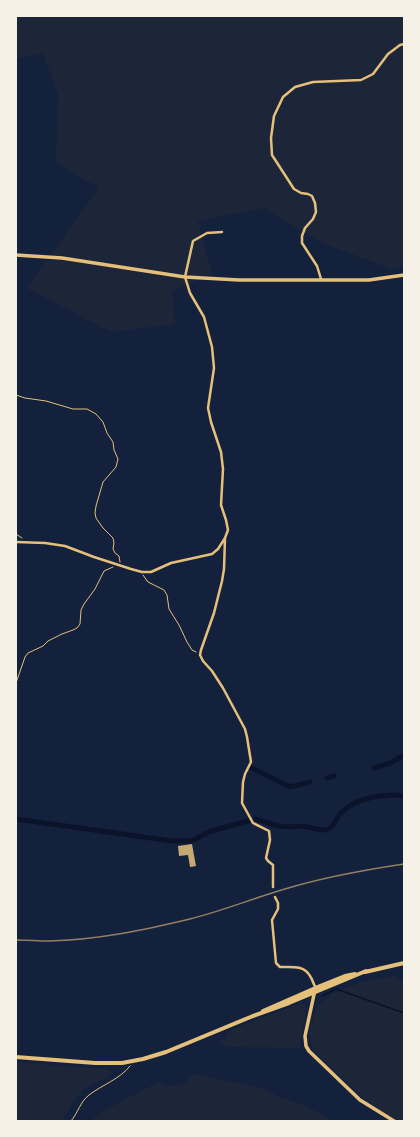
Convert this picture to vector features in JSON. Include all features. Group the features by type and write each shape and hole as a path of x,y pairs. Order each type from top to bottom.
{"main road":[{"path":"319,989 345,976 404,963"},
{"path":"253,1016 268,1008 366,971"},
{"path":"16,1057 95,1063 132,1062 154,1057 253,1016 289,1003 312,991"}],"street":[{"path":"321,279 318,266 302,243 302,236 305,228 313,219 316,212 315,203 312,196 294,189 272,156 271,138 274,116 283,97 296,87 313,82 361,80 373,74 388,54 400,45 404,44"},
{"path":"16,542 45,543 65,546 142,572 151,572 171,563 212,554 218,549 228,530 221,505 223,470 221,452 208,408 214,368 212,347 204,317 190,293 185,277 193,241 207,233 222,232"},
{"path":"16,255 62,258 185,277 239,280 369,280 404,275"},
{"path":"225,538 222,581 214,613 200,655 223,688 245,729 251,762 243,782 242,803 253,823 269,831 270,840 266,858 273,865 273,887"},
{"path":"275,897 278,903 278,910 272,920 276,963 280,967 303,968 310,976 314,986 319,989"},
{"path":"312,991 313,999 305,1036 306,1046 309,1051 360,1100 394,1121"}],"path":[{"path":"16,395 46,401 73,409 87,409 96,414 103,422 107,433 113,442 114,450 118,459 116,467 103,482 95,513 96,518 113,538 113,549 115,554 120,556 119,565 104,572 95,589 84,604 81,610 80,624 78,628 62,634 48,641 44,646 28,653 25,657 16,683"},
{"path":"142,572 148,582 164,590 167,595 169,609 187,642 192,650 200,655"},
{"path":"71,1121 79,1107 88,1096 121,1074 132,1062"}],"shaded area":[{"path":"16,16 404,16 404,266 391,269 321,242 264,208 198,221 212,274 172,291 175,324 111,332 27,288 99,188 56,163 58,95 43,53 16,59"},
{"path":"394,976 404,982 404,1121 397,1121 369,1105 354,1089 327,1065 312,1048 309,1031 317,1006 334,993 365,981"},
{"path":"302,1003 305,1005 306,1010 299,1048 229,1047 220,1042 227,1037 226,1034 233,1029"},
{"path":"16,1062 108,1069 112,1072 103,1079 83,1090 76,1098 62,1121 16,1121"},
{"path":"197,1074 265,1089 277,1096 300,1104 326,1116 331,1121 190,1121 179,1119 175,1121 91,1121 112,1106 159,1082 165,1086 186,1084 190,1075"}],"building":[{"path":"192,844 196,866 190,867 188,855 179,856 178,846"}],"waterway":[{"path":"374,768 390,763 404,755"},
{"path":"252,768 290,787 310,782"},
{"path":"327,778 334,776"},
{"path":"256,819 283,827 304,826 325,830 330,828 341,813 347,808 362,800 388,795 404,796"},
{"path":"16,819 172,841 191,841 211,831 248,821"},
{"path":"322,996 336,989 404,1013"}],"railway":[{"path":"16,940 49,941 85,939 138,931 202,916 329,877 404,864"}]}
